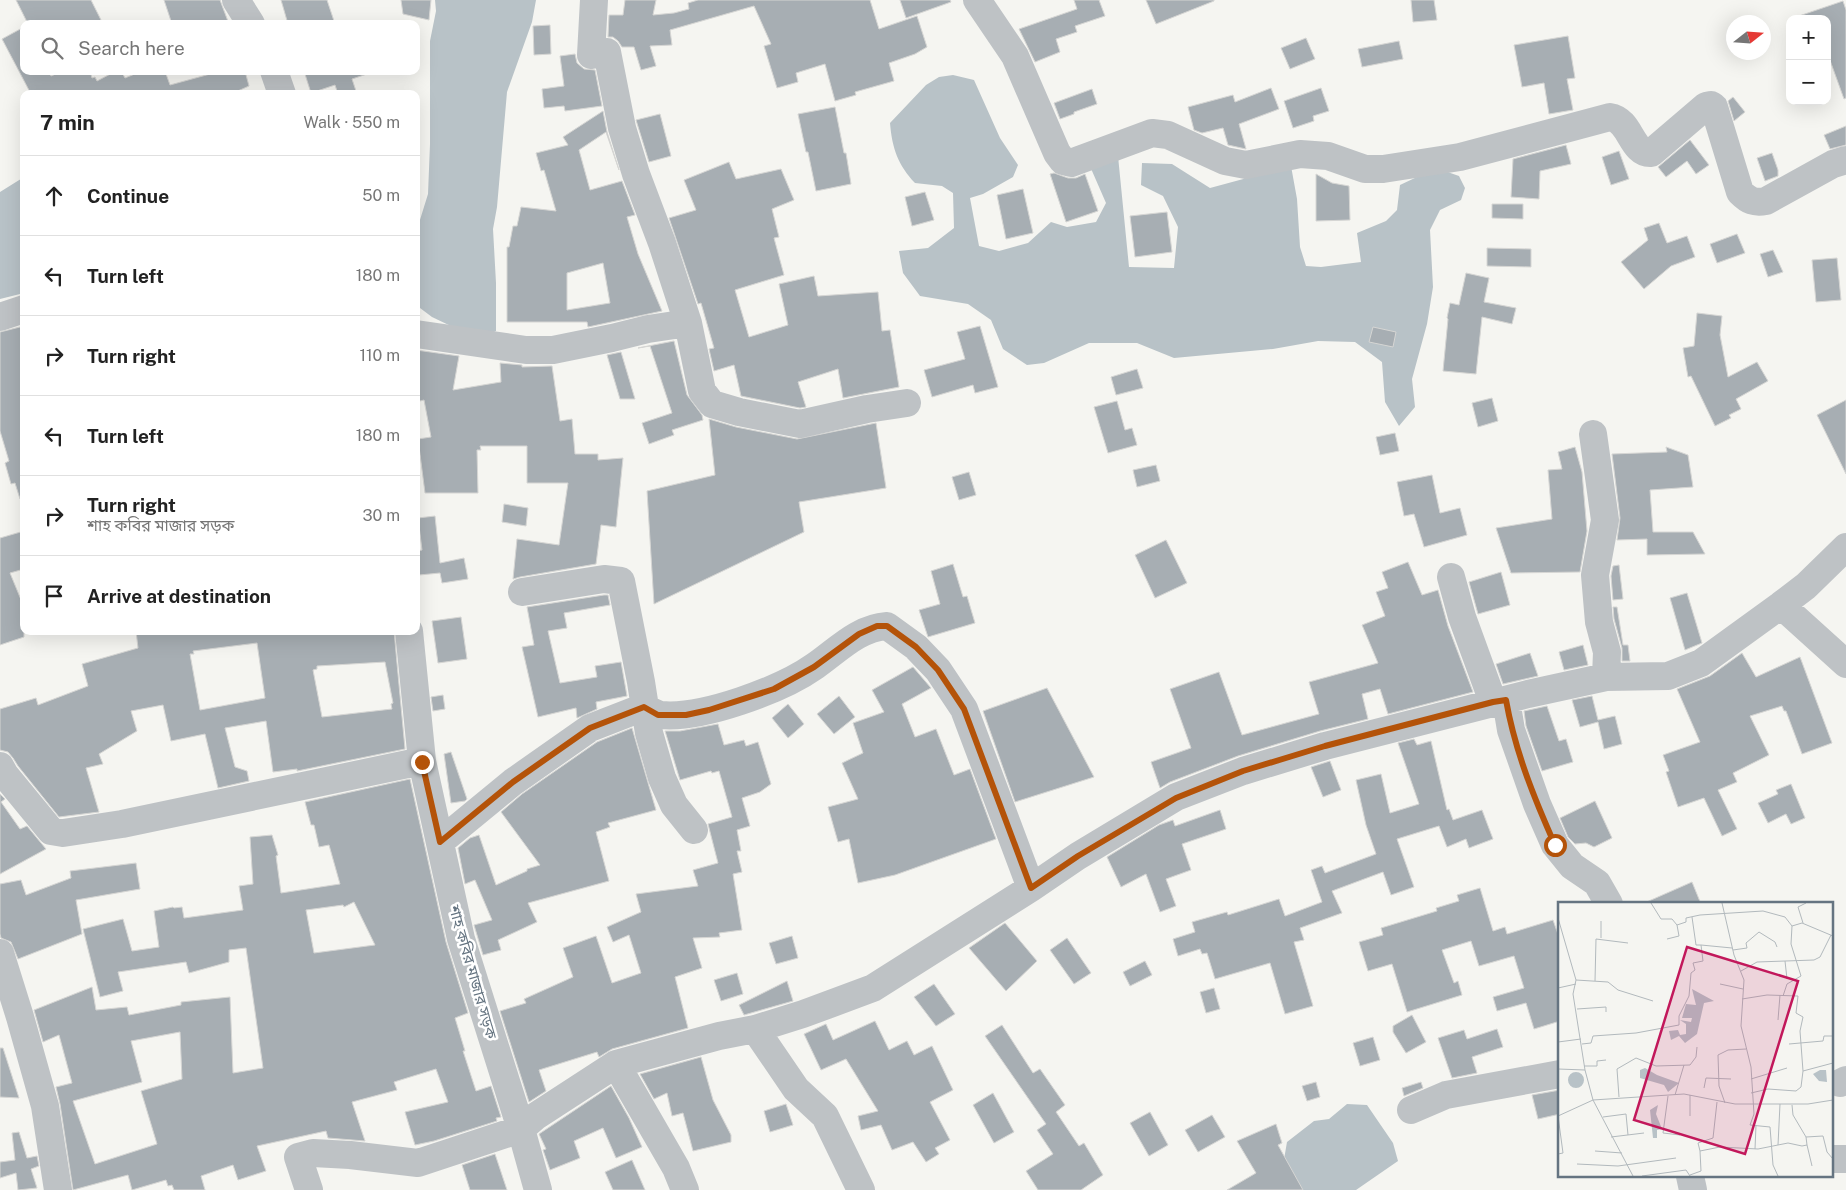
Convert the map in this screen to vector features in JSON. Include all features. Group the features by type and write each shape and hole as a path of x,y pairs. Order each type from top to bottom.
{"street":[{"path":"236,0 248,20"},
{"path":"594,0 591,55 607,52 622,128 688,323 702,391 712,404 739,412 800,424 867,409 907,403"},
{"path":"977,0 1016,56 1057,153 1063,161 1071,163 1152,133 1168,135 1225,161 1246,166 1300,154 1328,156 1365,169 1383,169 1460,157 1610,117 1617,118 1622,123 1640,149 1645,153 1651,153 1706,106 1711,105 1714,107 1740,192 1747,199 1756,202 1766,201 1833,164 1846,160"},
{"path":"275,75 281,90"},
{"path":"0,317 20,310"},
{"path":"420,335 526,350 553,350 648,329 688,323"},
{"path":"1593,434 1605,520 1595,575 1599,622 1606,652 1606,677"},
{"path":"308,1190 298,1157 313,1153 350,1155 418,1163 521,1129 536,1116 616,1064 719,1036 755,1029 803,1014 873,988 1078,856 1176,798 1243,771 1316,749 1500,701 1606,677 1668,676 1701,663 1806,586 1846,546"},
{"path":"1451,577 1462,616 1512,730 1537,804 1555,845 1572,866 1597,883 1608,902"},
{"path":"522,592 604,579 621,581 649,733 662,778 674,805 694,830"},
{"path":"1781,605 1846,664"},
{"path":"644,707 658,715 686,715 709,710 774,689 814,667 859,634 877,626 887,626 916,647 938,670 964,709 1031,888"},
{"name":"শাহ কবির মাজার সড়ক","path":"409,635 422,762 461,939 521,1129 538,1190"},
{"path":"440,842 513,782 590,728 644,707"},
{"path":"0,766 4,775 51,831 63,833 122,824 422,762"},
{"path":"0,953 45,1106 58,1190"},
{"path":"755,1029 796,1089 825,1116 861,1190"},
{"path":"616,1064 676,1168 685,1190"},
{"path":"1411,1110 1446,1095 1558,1074"}],"shaded area":[{"path":"435,0 536,0 532,22 507,92 497,207 493,229 496,331 478,339 432,317 420,308 420,220 428,194 430,41 436,11"},
{"path":"953,75 974,80 1000,138 1018,165 1013,177 983,194 970,198 979,246 999,251 1028,243 1051,222 1067,227 1096,222 1106,203 1089,164 1118,156 1129,267 1174,268 1178,227 1163,196 1141,185 1142,163 1172,164 1210,188 1291,166 1297,199 1300,247 1306,266 1321,267 1361,262 1357,233 1386,221 1397,210 1400,185 1436,168 1459,176 1465,188 1461,200 1440,210 1430,230 1433,287 1427,324 1412,379 1415,407 1399,426 1385,402 1382,362 1355,342 1318,341 1273,349 1174,358 1137,343 1089,343 1044,363 1027,365 1003,349 991,320 968,304 920,296 903,273 899,251 928,248 954,228 953,193 942,186 915,183 904,170 897,156 892,140 890,123 926,85 939,77"},
{"path":"20,180 20,294 0,299 0,192"},
{"path":"1347,1104 1367,1105 1393,1143 1398,1161 1356,1190 1292,1190 1282,1171 1287,1142 1314,1121 1329,1119"}],"building":[{"path":"16,0 91,0 101,20 26,20"},
{"path":"164,0 220,0 228,20 171,20"},
{"path":"281,0 327,0 334,20 287,20"},
{"path":"401,0 431,0 429,20 403,14"},
{"path":"625,0 656,0 653,15 689,9 688,3 698,0 870,0 879,29 917,16 927,47 915,54 889,63 894,81 855,92 856,95 835,101 825,64 796,73 798,82 777,88 764,46 771,44 754,6 670,30 672,45 650,46 656,66 641,70 634,47 622,47 613,37 608,37 609,15 623,15"},
{"path":"900,0 950,0 951,2 906,18"},
{"path":"1074,0 1099,0 1105,16 1075,26 1077,32 1056,39 1060,52 1035,62 1019,29 1077,9"},
{"path":"1146,0 1214,0 1214,1 1156,24"},
{"path":"1411,0 1434,0 1437,20 1413,22"},
{"path":"1843,1 1846,10 1846,98 1844,99 1831,63 1831,15 1802,15"},
{"path":"550,25 551,54 534,55 533,26"},
{"path":"20,29 20,73 2,39"},
{"path":"1568,36 1575,78 1567,79 1573,110 1549,114 1544,83 1522,87 1514,45"},
{"path":"1306,38 1315,59 1290,69 1281,48"},
{"path":"1399,41 1403,59 1362,67 1358,49"},
{"path":"575,54 577,63 584,69 595,70 602,106 565,111 564,106 544,108 542,89 564,86 560,56"},
{"path":"21,75 91,75 97,81 108,75 123,75 125,78 132,75 166,75 170,85 206,75 246,75 249,86 240,90 29,90"},
{"path":"305,75 364,75 352,79 356,90 337,90 335,85 320,90 310,90"},
{"path":"1271,88 1279,109 1239,124 1246,149 1228,145 1223,128 1202,133 1194,130 1188,107 1233,95 1235,102"},
{"path":"1321,88 1329,111 1313,116 1314,121 1293,128 1284,101"},
{"path":"1092,89 1097,104 1060,119 1054,103"},
{"path":"1733,97 1745,112 1734,121 1728,101"},
{"path":"835,107 851,184 816,191 798,114"},
{"path":"603,111 607,132 619,170 606,132 579,150 590,190 622,181 635,215 627,217 638,254 662,311 588,327 587,322 507,322 507,247 509,247 513,226 517,226 521,207 556,211 544,170 541,171 536,153 568,145 563,137","holes":["603,263 610,303 567,310 567,273"]},
{"path":"660,114 671,156 649,162 636,120"},
{"path":"1846,126 1846,145 1830,149 1824,135"},
{"path":"1690,140 1709,165 1696,174 1687,161 1666,177 1658,167"},
{"path":"1566,145 1571,164 1540,171 1539,199 1511,197 1513,159"},
{"path":"1619,151 1629,179 1611,185 1602,157"},
{"path":"1772,153 1778,170 1778,176 1765,181 1757,158"},
{"path":"729,162 736,179 781,169 794,200 772,209 779,237 774,238 784,275 735,290 749,337 788,325 779,284 814,276 818,296 878,292 882,331 890,330 899,387 843,398 838,369 798,382 806,407 800,408 741,396 734,365 714,371 709,349 714,348 701,303 698,304 669,218 696,210 684,180"},
{"path":"1054,173 1068,178 1076,178 1085,174 1098,211 1066,222 1050,174"},
{"path":"1316,174 1332,183 1349,186 1350,220 1316,221"},
{"path":"1023,189 1033,233 1006,239 997,195"},
{"path":"925,192 934,220 912,226 905,197"},
{"path":"1492,204 1523,204 1523,219 1492,218"},
{"path":"1167,212 1172,252 1135,257 1130,216"},
{"path":"1659,223 1667,243 1687,236 1695,257 1671,266 1644,289 1621,262 1648,240 1644,228"},
{"path":"1737,234 1745,253 1717,263 1710,244"},
{"path":"1487,248 1531,249 1531,267 1487,266"},
{"path":"1773,250 1783,272 1768,277 1760,254"},
{"path":"1837,258 1841,300 1816,302 1812,260"},
{"path":"1466,273 1489,278 1484,302 1516,308 1512,324 1482,317 1476,374 1443,371 1450,303 1459,305"},
{"path":"1697,313 1722,316 1720,335 1728,377 1757,362 1768,381 1736,399 1741,409 1729,415 1731,418 1715,426 1691,376 1688,377 1683,348 1694,346"},
{"path":"980,326 998,387 975,393 973,385 932,397 924,370 965,359 957,332"},
{"path":"20,327 20,499 15,483 11,484 5,463 9,461 0,431 0,332"},
{"path":"1373,327 1396,332 1393,347 1369,342"},
{"path":"674,341 687,395 702,415 703,420 672,430 674,435 649,444 642,423 672,413 650,346 638,348"},
{"path":"420,351 459,356 453,390 501,382 500,363 522,365 522,367 552,366 560,421 572,419 575,454 598,454 598,460 623,458 616,527 601,525 596,564 513,579 517,539 559,545 568,483 527,483 527,446 480,446 481,450 477,450 478,493 425,493 420,439 431,437 424,400 420,401"},
{"path":"621,352 635,399 620,399 607,355"},
{"path":"1137,369 1143,388 1116,395 1111,377"},
{"path":"1492,398 1498,421 1478,427 1472,403"},
{"path":"1846,400 1846,474 1817,415"},
{"path":"1117,401 1125,430 1132,428 1137,445 1108,453 1094,407"},
{"path":"709,419 736,427 797,439 876,423 886,488 799,502 804,532 654,604 647,491 715,475"},
{"path":"1395,433 1399,451 1380,455 1376,437"},
{"path":"1575,447 1582,472 1587,531 1580,572 1511,573 1496,528 1552,519 1548,470 1562,469 1558,452"},
{"path":"1666,447 1688,455 1693,487 1650,490 1653,532 1693,532 1705,554 1647,555 1647,539 1617,540 1620,518 1612,454 1667,452"},
{"path":"1156,465 1160,481 1137,487 1133,470"},
{"path":"969,472 976,495 959,500 952,477"},
{"path":"1432,475 1440,513 1460,508 1467,535 1424,547 1414,514 1404,516 1397,482"},
{"path":"504,504 528,508 526,526 502,522"},
{"path":"435,516 440,563 464,558 468,579 442,583 440,573 420,575 420,550 422,550 420,518"},
{"path":"20,532 20,570 10,573 20,597 20,635 24,635 24,637 0,645 0,538"},
{"path":"1166,540 1187,583 1155,598 1135,555"},
{"path":"1408,562 1422,595 1438,590 1448,626 1473,692 1388,714 1380,689 1362,694 1368,719 1320,731 1238,756 1170,782 1160,788 1151,762 1191,748 1170,689 1219,672 1242,735 1319,714 1309,682 1378,663 1362,625 1385,616 1376,592 1388,588 1382,572"},
{"path":"953,564 963,597 967,596 975,623 928,637 919,610 940,604 931,571"},
{"path":"1619,565 1623,599 1613,600 1611,576 1613,566"},
{"path":"1501,572 1510,605 1478,614 1469,582"},
{"path":"1687,593 1702,643 1685,650 1670,598"},
{"path":"608,595 610,605 564,613 567,628 548,631 560,683 597,677 595,666 621,662 627,696 596,702 597,709 577,718 576,708 538,717 522,647 534,645 527,607"},
{"path":"1613,607 1617,607 1623,645 1628,645 1630,661 1622,661 1622,648 1614,619"},
{"path":"461,617 467,659 438,663 432,621"},
{"path":"136,635 394,635 405,749 297,771 297,769 273,772 266,721 225,728 235,767 247,771 249,781 218,788 205,734 171,741 163,705 131,711 137,731 99,754 103,764 86,768 99,812 59,817 8,752 0,750 0,709 36,698 38,705 88,686 82,664 138,648","holes":["257,643 265,698 200,710 190,654 194,654 193,651","385,662 393,703 391,704 392,709 322,717 313,670 317,669 317,666"]},
{"path":"1583,645 1588,665 1564,670 1559,652"},
{"path":"1530,653 1538,676 1503,684 1496,664"},
{"path":"1742,653 1756,677 1800,657 1832,743 1802,754 1786,711 1784,711 1782,706 1750,716 1769,755 1733,773 1737,782 1718,790 1737,829 1722,836 1704,798 1678,807 1666,772 1669,771 1663,755 1700,742 1677,689 1710,676"},
{"path":"913,667 931,688 902,704 915,737 936,729 954,775 970,769 996,839 895,875 858,883 849,839 838,842 828,807 858,799 842,763 863,753 853,723 884,712 872,690"},
{"path":"1047,688 1094,777 1015,802 983,711"},
{"path":"443,695 445,709 433,711 431,697"},
{"path":"839,696 855,717 834,734 817,714"},
{"path":"1592,696 1598,720 1615,716 1622,744 1604,749 1598,722 1580,727 1572,700"},
{"path":"788,704 804,724 788,738 772,718"},
{"path":"1547,706 1559,741 1566,739 1573,762 1542,771 1526,726 1524,711"},
{"path":"718,724 724,745 744,740 746,746 758,742 771,784 760,792 742,798 750,826 737,830 741,851 737,851 742,872 733,874 742,930 719,933 720,937 693,938 702,968 675,977 688,1028 612,1049 599,1057 597,1052 539,1070 546,1091 529,1102 500,1011 526,1003 524,999 573,977 563,948 596,936 612,983 641,973 629,935 613,942 607,927 641,912 636,894 698,886 693,870 718,863 708,824 732,817 719,771 712,773 711,771 680,780 665,731 680,731"},
{"path":"632,728 656,810 608,823 610,827 596,832 609,881 528,903 537,922 498,940 501,950 483,955 474,925 492,920 475,880 465,884 458,848 470,838 479,835 496,885 527,871 527,869 540,865 501,812 522,794 597,742"},
{"path":"1414,739 1417,745 1431,741 1447,810 1449,809 1453,820 1482,810 1493,839 1469,848 1466,839 1447,847 1439,826 1397,839 1414,887 1391,895 1383,872 1332,891 1342,913 1300,928 1304,940 1294,942 1313,1006 1285,1014 1270,963 1215,979 1207,953 1202,954 1200,949 1178,956 1173,939 1195,932 1192,922 1227,912 1228,915 1279,899 1285,916 1322,902 1311,870 1322,866 1325,873 1376,854 1366,825 1356,780 1381,774 1390,813 1419,804 1398,743"},
{"path":"451,752 467,799 451,803 444,754"},
{"path":"1330,761 1341,790 1323,797 1311,767"},
{"path":"410,779 446,942 468,1013 455,1018 465,1051 463,1051 476,1091 491,1086 501,1117 496,1118 497,1121 415,1145 405,1112 448,1102 436,1069 394,1082 397,1090 352,1102 365,1141 328,1138 326,1131 257,1146 266,1171 238,1180 233,1165 201,1176 205,1190 174,1190 172,1185 168,1186 166,1180 132,1190 128,1175 73,1190 56,1087 72,1083 59,1035 43,1042 34,1010 92,987 96,1010 127,1007 129,1015 181,1005 181,1002 230,997 233,1073 263,1068 246,948 229,950 229,962 189,973 186,962 118,972 123,991 100,997 83,929 123,919 132,951 159,947 154,911 182,907 184,918 243,910 239,886 253,884 250,837 272,835 278,855 276,856 281,893 340,884 329,845 319,847 314,825 311,825 305,802","holes":["354,902 375,945 314,953 306,910 343,905 344,907","180,1032 182,1079 141,1091 157,1144 95,1164 73,1101 142,1082 131,1041"]},
{"path":"1791,784 1805,818 1791,824 1786,814 1768,823 1758,803 1778,794 1776,790"},
{"path":"0,794 5,799 1,802 20,829 27,826 46,849 0,874"},
{"path":"1595,801 1612,838 1594,847 1586,843 1575,844 1568,837 1560,818"},
{"path":"1220,810 1226,829 1182,844 1191,870 1166,879 1176,906 1160,912 1146,874 1121,887 1107,857 1159,825 1173,820 1175,826"},
{"path":"136,863 140,889 76,900 82,934 18,959 11,942 1,938 0,884 21,880 26,895 71,878 70,871"},
{"path":"1692,882 1700,902 1647,902"},
{"path":"1480,888 1493,931 1505,927 1507,934 1553,920 1558,934 1558,1022 1534,1029 1526,1003 1497,1011 1493,997 1524,988 1514,956 1479,966 1471,941 1442,950 1454,983 1458,981 1462,995 1407,1012 1392,964 1368,971 1359,942 1383,935 1381,928 1437,911 1436,908 1459,901 1457,895"},
{"path":"1005,923 1037,961 1006,991 969,948"},
{"path":"792,936 798,958 776,964 769,943"},
{"path":"1067,938 1091,973 1074,984 1050,950"},
{"path":"1145,961 1152,975 1130,986 1123,972"},
{"path":"737,973 743,994 721,1001 714,980"},
{"path":"787,981 793,1001 744,1015 739,1005"},
{"path":"934,984 955,1014 936,1026 914,997"},
{"path":"1214,988 1220,1009 1206,1013 1200,992"},
{"path":"1412,1015 1426,1042 1406,1053 1393,1032 1393,1026"},
{"path":"875,1021 889,1050 907,1041 914,1055 932,1046 953,1090 930,1102 950,1140 935,1148 939,1154 926,1162 913,1142 892,1150 881,1125 861,1130 858,1116 878,1111 846,1059 821,1070 804,1034 826,1024 833,1040"},
{"path":"1002,1025 1033,1073 1040,1069 1065,1105 1056,1112 1079,1146 1084,1143 1103,1175 1081,1190 1038,1190 1026,1171 1053,1154 1037,1130 1046,1124 985,1036"},
{"path":"1497,1029 1503,1047 1472,1057 1477,1073 1452,1078 1438,1038 1464,1030 1467,1039"},
{"path":"1373,1037 1380,1060 1360,1066 1353,1043"},
{"path":"0,1048 3,1048 19,1098 0,1097"},
{"path":"701,1057 713,1100 731,1135 731,1142 693,1151 683,1113 672,1116 667,1093 654,1099 640,1074"},
{"path":"1316,1082 1320,1097 1307,1101 1302,1086"},
{"path":"1421,1082 1423,1088 1404,1096 1402,1088"},
{"path":"611,1086 629,1118 642,1147 616,1158 603,1128 574,1141 580,1158 550,1170 543,1150 546,1149 539,1134"},
{"path":"1558,1090 1558,1114 1538,1119 1532,1095"},
{"path":"993,1093 1014,1132 994,1143 973,1105"},
{"path":"786,1104 793,1125 770,1132 764,1111"},
{"path":"1150,1112 1168,1145 1149,1156 1130,1123"},
{"path":"1212,1115 1225,1137 1198,1152 1185,1130"},
{"path":"1276,1124 1282,1143 1278,1145 1303,1190 1227,1190 1256,1173 1237,1141"},
{"path":"19,1132 27,1158 37,1156 39,1166 31,1169 37,1188 18,1190 16,1173 0,1178 0,1162 15,1160 12,1133"},
{"path":"495,1154 507,1190 470,1190 462,1165"},
{"path":"632,1160 645,1190 613,1190 605,1172"}],"route":[{"path":"422,762 440,842 513,782 590,728 644,707 658,715 686,715 709,710 774,689 814,667 844,643 859,634 877,626 887,626 916,647 938,670 964,709 1031,888 1078,856 1176,798 1243,771 1325,746 1506,700 1512,730 1537,804 1555,845"}]}
